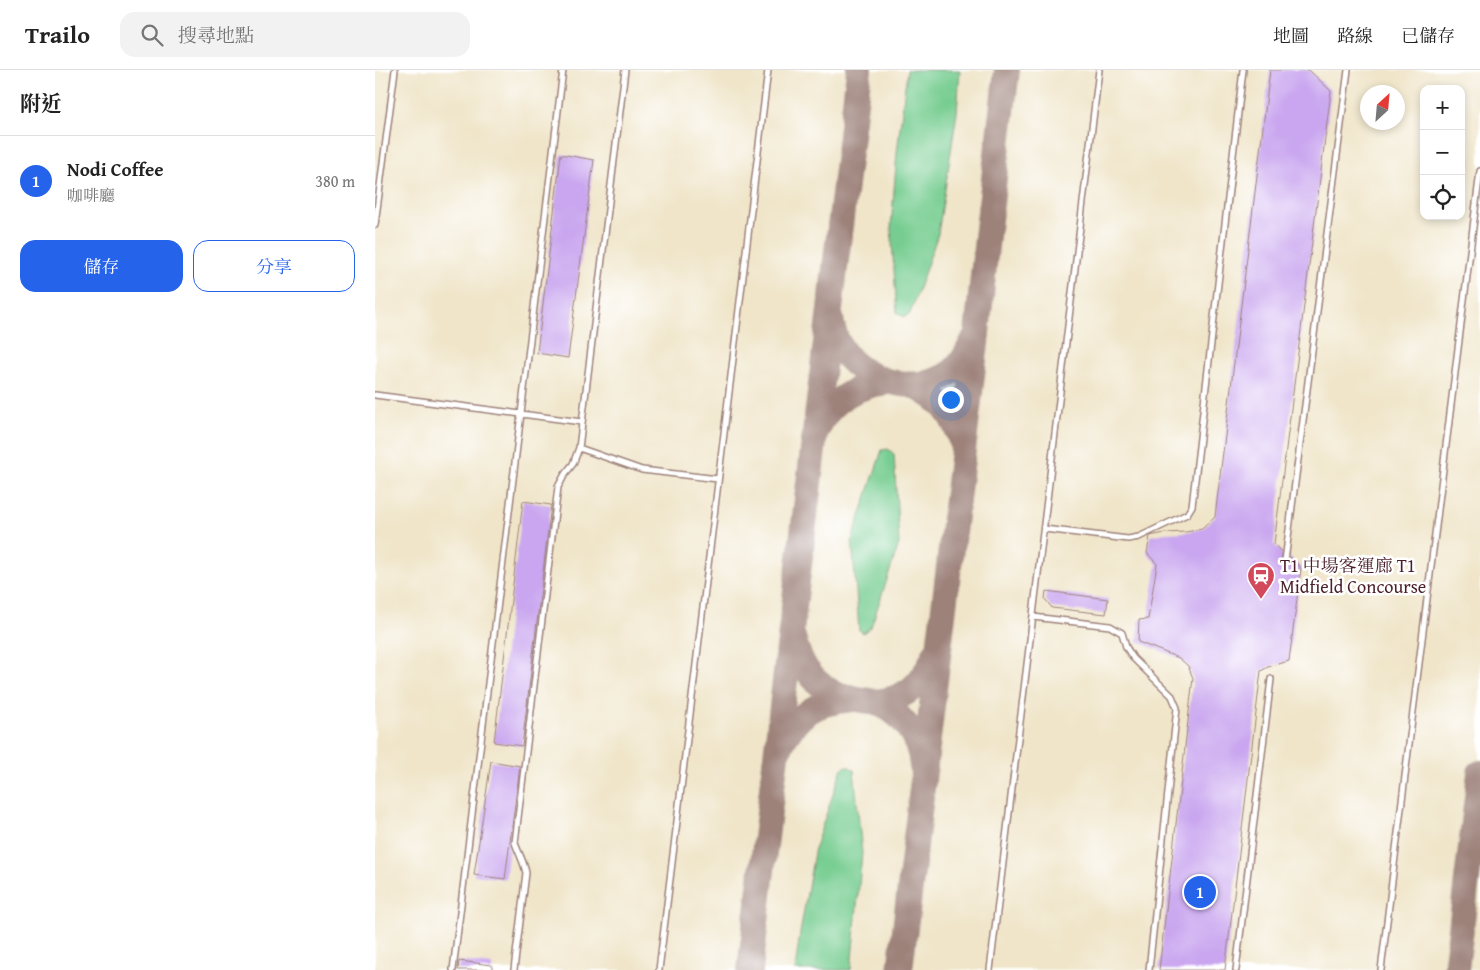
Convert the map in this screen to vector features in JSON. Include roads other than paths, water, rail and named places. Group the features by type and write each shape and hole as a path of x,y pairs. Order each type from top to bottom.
{"lane":[{"path":"375,225 395,70"},
{"path":"453,970 563,70"},
{"path":"515,970 526,873 524,862 515,843 558,487 573,464 579,448 625,70"},
{"path":"659,970 768,70"},
{"path":"990,970 1099,70"},
{"path":"1044,529 1128,539 1139,537 1187,514 1192,506 1243,70"},
{"path":"1285,561 1348,70"},
{"path":"1381,970 1480,171"},
{"path":"375,395 583,422"},
{"path":"579,448 642,470 719,479"},
{"path":"1033,617 1110,626 1122,633 1126,647 1133,658 1172,696 1177,708 1149,970"},
{"path":"1236,970 1271,679"}],"place":[{"name":"T1 中場客運廊 T1 Midfield Concourse","path":"1261,600"},
{"name":"Nodi Coffee","path":"1200,892"}]}
